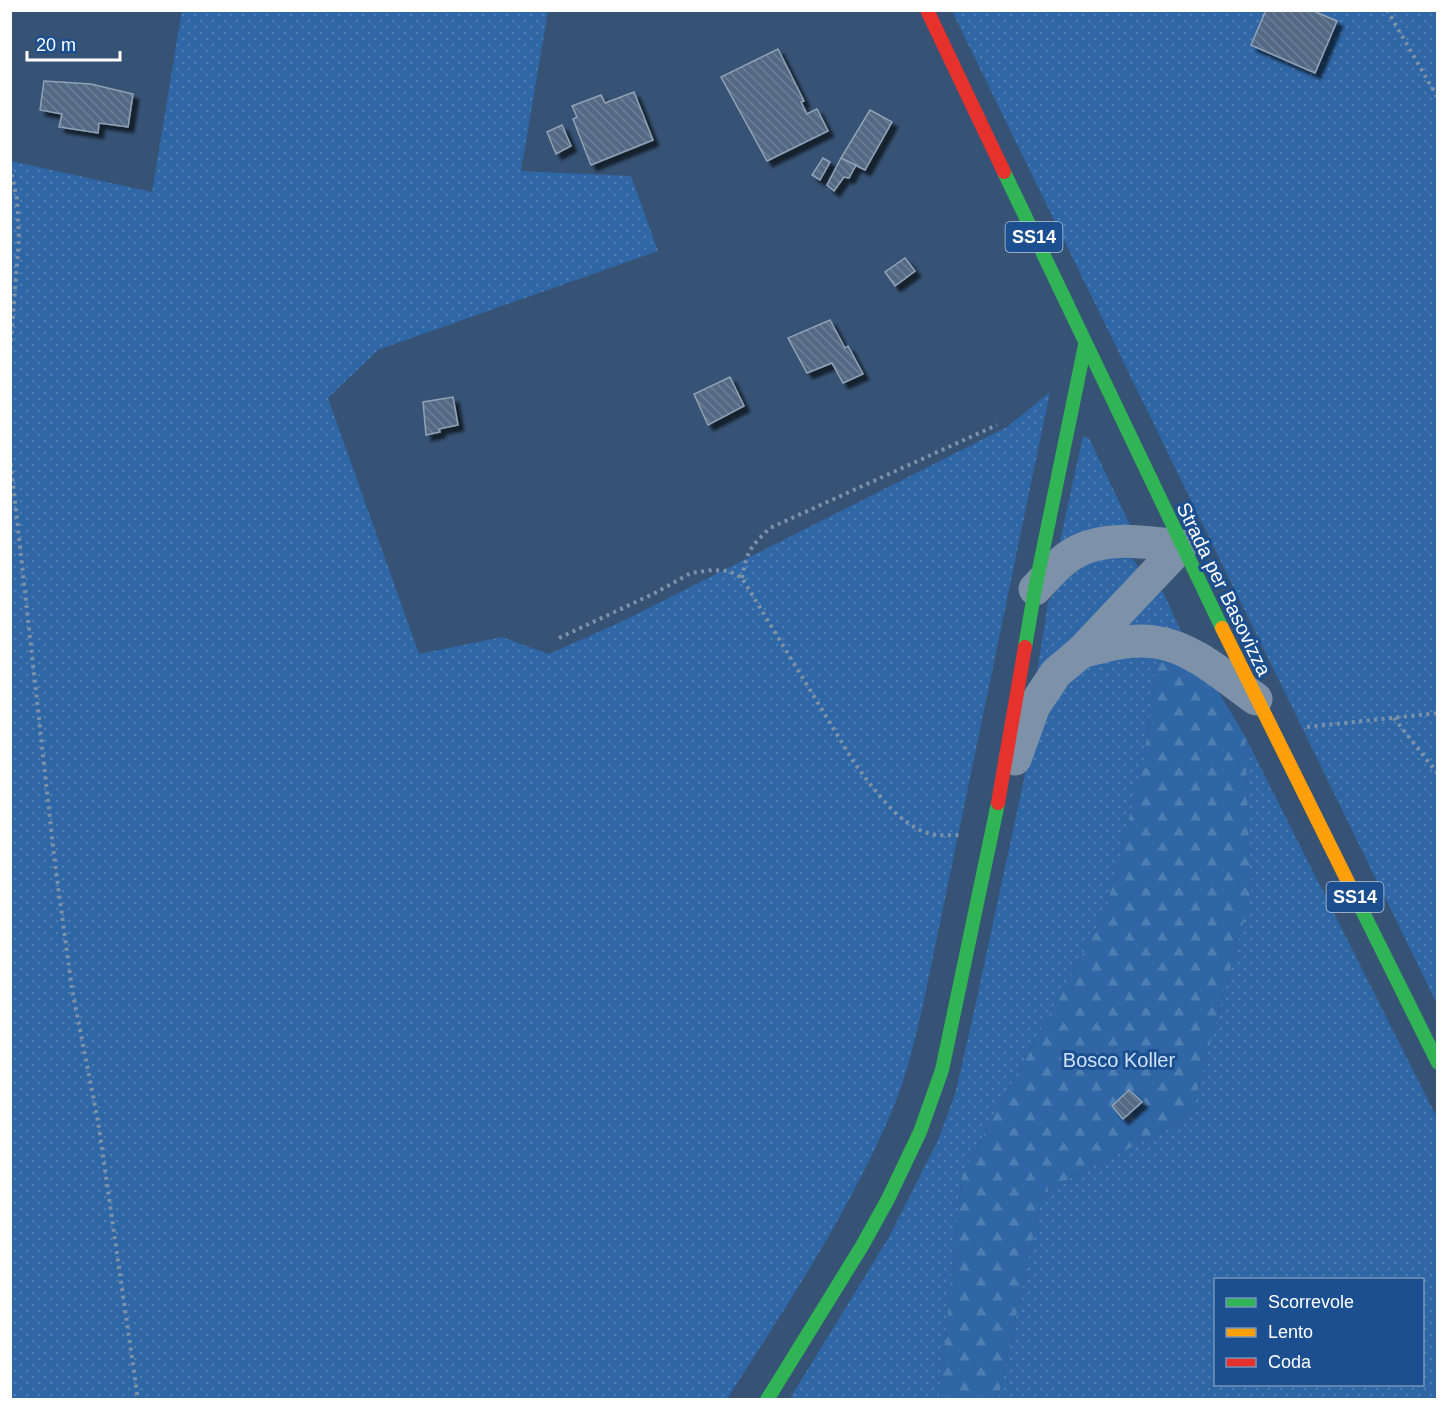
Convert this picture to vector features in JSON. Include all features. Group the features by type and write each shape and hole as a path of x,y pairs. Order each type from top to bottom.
{"main road":[{"name":"Strada per Basovizza","path":"927,10 1181,546 1437,1063"},
{"path":"767,1400 862,1246 888,1199 920,1132 942,1070 978,838 1035,589 1084,345"}],"street":[{"path":"1035,589 1077,551 1096,545 1119,541 1181,546"},
{"path":"978,838 1014,760 1034,706 1056,673 1081,652 1181,546"},
{"path":"1081,652 1132,641 1155,642 1175,647 1206,663 1256,699"}],"path":[{"path":"1387,10 1437,98"},
{"path":"10,167 17,199 19,238 10,354"},
{"path":"742,578 752,545 770,528 997,425"},
{"path":"10,456 56,875 72,989 98,1120 138,1400"},
{"path":"559,638 655,593 691,573 713,570 729,571 742,578 855,764 875,791 898,815 923,831 978,838"},
{"path":"1272,731 1437,713"},
{"path":"1394,718 1437,774"}],"green space":[{"path":"182,10 548,11 521,171 631,176 658,251 378,350 328,398 419,654 502,637 549,654 625,620 1007,427 1050,392 923,1005 903,1082 877,1145 838,1220 727,1399 11,1399 11,161 152,192"},
{"path":"952,11 1437,11 1437,1004"},
{"path":"1083,436 1089,438 1131,527 1064,544 1060,541"},
{"path":"1111,556 1134,560 1138,567 1137,573 1037,672 1048,602 1066,578 1086,564"},
{"path":"1160,591 1163,592 1181,631 1178,634 1129,625"},
{"path":"1158,654 1144,758 1106,911 962,1174 939,1399 789,1400 889,1237 938,1140 955,1094 1032,742 1068,679 1103,658"},
{"name":"Bosco Koller","path":"1158,654 1182,662 1216,688 1245,736 1251,895 1190,1117 1043,1192 998,1399 939,1400 962,1174 1106,911 1144,758"},
{"path":"1245,736 1437,1118 1437,1399 998,1400 1043,1192 1190,1117 1251,895"}],"building":[{"path":"1266,10 1311,10 1337,21 1315,73 1251,45"},
{"path":"778,49 804,101 801,102 807,114 817,109 828,131 767,161 721,77"},
{"path":"44,81 91,84 133,94 128,127 99,123 98,133 59,127 62,114 40,110"},
{"path":"634,92 653,140 591,165 573,119 577,117 572,106 601,95 605,103"},
{"path":"870,110 892,122 865,170 841,158"},
{"path":"562,125 571,146 556,154 547,132"},
{"path":"823,158 830,162 820,180 812,175"},
{"path":"841,158 856,165 849,178 844,177 834,191 827,185"},
{"path":"905,258 915,271 895,286 885,272"},
{"path":"830,320 845,348 848,346 863,374 843,383 832,363 807,373 788,338"},
{"path":"730,377 744,406 708,425 694,394"},
{"path":"453,397 458,425 439,429 440,432 426,435 423,402"},
{"path":"1129,1090 1142,1102 1123,1119 1112,1106"}],"traffic: fast":[{"path":"1004,172 1222,628"},
{"path":"1025,647 1085,345"},
{"path":"767,1400 862,1246 888,1199 920,1132 942,1070 998,803"},
{"path":"1354,894 1438,1063"}],"traffic: slow":[{"path":"1222,628 1354,894"}],"traffic: jam":[{"path":"927,10 1004,172"},
{"path":"998,803 1025,647"}]}
